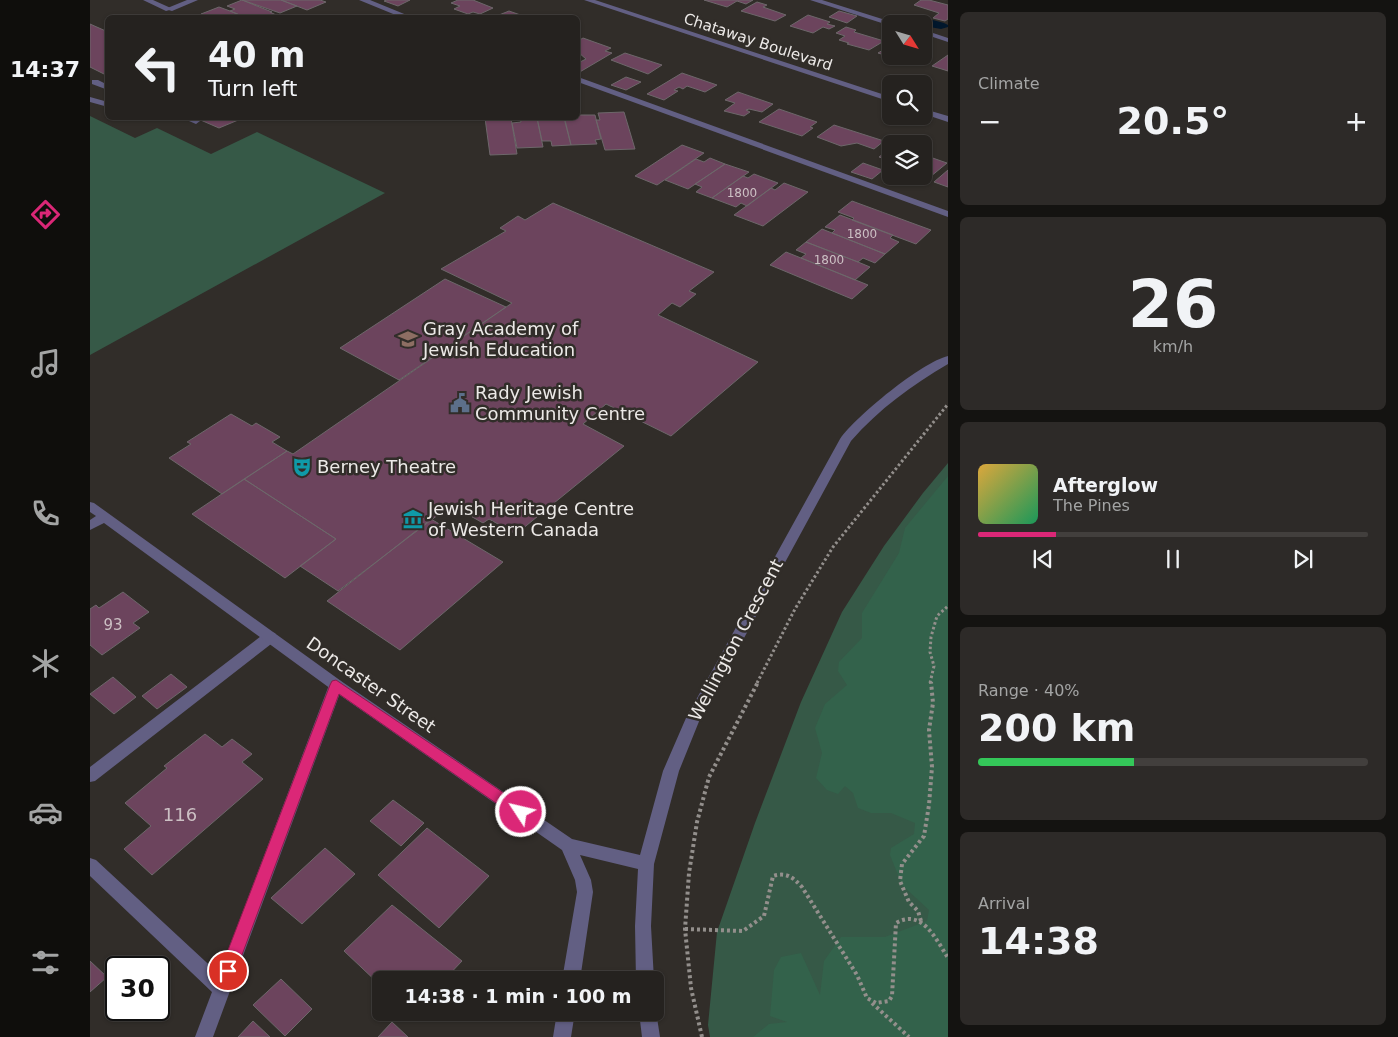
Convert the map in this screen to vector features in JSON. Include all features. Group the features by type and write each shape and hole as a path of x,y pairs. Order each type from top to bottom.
{"street":[{"path":"147,0 169,9 194,0"},
{"path":"363,0 403,15"},
{"name":"Chataway Boulevard","path":"588,0 882,97"},
{"path":"814,0 882,20"},
{"path":"932,35 948,40"},
{"path":"580,79 948,214"},
{"path":"92,83 105,87"},
{"path":"90,99 105,104"},
{"path":"932,114 948,119"},
{"name":"Wellington Crescent","path":"645,971 643,926 646,864 664,792 693,718 838,452 856,427 877,407 907,384 948,359"},
{"name":"Doncaster Street","path":"90,506 336,685 568,844 646,864"},
{"path":"90,526 104,517"},
{"path":"90,776 270,637"},
{"path":"204,1037 336,685"},
{"path":"568,844 585,892 572,971"},
{"path":"90,865 222,989"},
{"path":"562,1037 565,1021"},
{"path":"649,1021 651,1037"}],"path":[{"path":"702,1037 691,988 686,929 689,873 697,822 709,778 795,609 833,547 948,404"},
{"path":"948,606 936,616 931,637 930,652 934,666 930,685 933,703 929,730 932,768 924,836 902,864 900,881 909,902 918,911 921,921 948,958"},
{"path":"686,929 743,931 764,916 773,876 787,874 794,876 857,975 863,991 872,1003 909,1037"},
{"path":"872,1003 880,1005 889,1002 892,996 896,923 903,917 910,916 921,921"}],"green space":[{"path":"90,116 135,138 157,128 211,154 257,132 385,193 90,355"},
{"path":"948,463 948,1037 710,1037 708,1025 717,932 755,823 801,702 842,612 884,546"},
{"path":"948,476 948,1037 753,1037 769,1024 787,1022 770,1016 774,970 781,957 801,953 820,995 824,961 841,937 885,937 927,921 929,910 902,885 890,855 891,848 914,834 915,823 891,813 871,813 858,808 853,793 845,786 838,794 827,790 816,778 822,753 815,728 825,704 847,685 838,671 839,662 862,638 862,613 899,553 905,528"}],"water":[{"path":"932,20 948,25 948,27 941,29 932,27"}],"building":[{"path":"242,0 276,15 240,15 230,11 235,9 227,6"},
{"path":"242,0 281,0 297,6 280,13"},
{"path":"281,0 320,0 326,2 307,10"},
{"path":"410,0 398,6 384,1"},
{"path":"458,0 473,0 493,8 480,14 473,12 468,14 454,9 460,6 451,3"},
{"path":"704,0 753,0 746,4 737,1 727,7"},
{"path":"921,0 948,5 948,19 945,21 933,18 939,13 914,5"},
{"path":"757,2 767,5 763,7 786,15 775,21 741,11"},
{"path":"219,7 239,15 204,15 201,14"},
{"path":"509,11 520,15 499,15"},
{"path":"839,11 857,16 847,23 829,17"},
{"path":"808,15 830,22 827,24 835,26 829,29 823,27 813,33 790,26"},
{"path":"90,24 105,31 105,74 90,67"},
{"path":"846,27 856,30 854,32 882,40 882,42 869,50 839,40 845,36 836,33"},
{"path":"583,38 611,48 605,51 612,53 580,72 580,62 586,59 580,54 580,40"},
{"path":"625,53 662,65 648,74 611,60"},
{"path":"948,55 948,71 932,66"},
{"path":"682,73 717,85 705,92 687,86 683,89 679,87 674,90 678,91 664,100 647,94"},
{"path":"626,77 641,82 626,90 611,85"},
{"path":"738,92 773,104 762,112 746,110 750,112 744,116 724,111 735,103 725,100"},
{"path":"779,109 817,122 810,127 813,128 802,136 759,122"},
{"path":"624,112 635,149 605,150 596,120 600,120 598,113"},
{"path":"580,115 595,115 601,139 595,140 597,144 571,145 565,120 580,120"},
{"path":"201,120 238,120 219,128"},
{"path":"485,120 511,120 517,154 490,155"},
{"path":"520,120 537,120 543,147 517,148 512,123 521,122"},
{"path":"537,120 565,120 571,145 552,146 551,141 542,141"},
{"path":"834,125 882,140 882,143 874,149 857,143 841,146 817,137"},
{"path":"682,145 704,153 657,185 635,176"},
{"path":"710,158 725,164 688,189 665,180 696,159 704,162"},
{"path":"932,158 947,163 932,175"},
{"path":"863,163 882,170 872,179 851,172"},
{"path":"725,164 749,172 712,198 696,192 702,187 695,184"},
{"path":"948,170 948,187 934,182"},
{"path":"754,174 778,183 747,206 741,203 736,207 712,198 743,176 748,178"},
{"path":"784,183 808,192 763,226 734,215 771,188 775,190"},
{"path":"852,201 931,230 916,244 852,220 854,218 838,212"},
{"path":"553,203 714,272 689,291 696,294 680,307 672,303 658,315 758,362 671,436 606,404 583,424 624,446 516,534 489,519 483,523 451,505 338,591 300,566 336,539 244,479 287,451 293,454 512,303 441,269 506,231 500,228 518,216 525,220"},
{"path":"840,215 893,235 890,238 899,242 885,254 832,233 835,230 825,227"},
{"path":"822,229 885,254 875,263 863,258 858,262 806,242"},
{"path":"806,242 870,267 855,280 801,258 806,254 796,250"},
{"path":"786,252 868,285 852,299 770,265"},
{"path":"445,279 506,307 399,380 340,348"},
{"path":"231,414 252,426 256,423 280,437 272,442 287,451 222,494 169,458 191,444 187,442"},
{"path":"244,479 336,539 285,578 192,514"},
{"path":"431,519 503,562 400,650 327,601"},
{"path":"123,592 149,612 133,623 140,628 102,655 90,645 90,609 96,605 99,608"},
{"path":"171,674 187,687 157,709 142,696"},
{"path":"113,677 136,697 114,714 90,694"},
{"path":"205,734 222,747 232,739 252,754 242,762 263,779 152,875 124,849 151,826 125,803 167,768 164,766"},
{"path":"393,800 424,823 401,846 370,821"},
{"path":"427,828 489,876 439,928 378,875"},
{"path":"325,848 355,874 302,924 271,898"},
{"path":"392,905 462,961 453,971 372,971 372,977 344,951"},
{"path":"90,961 105,975 105,979 90,992"},
{"path":"281,979 312,1009 285,1036 253,1005"},
{"path":"253,1021 270,1037 238,1037"},
{"path":"392,1022 408,1037 378,1037"}],"place":[{"name":"Gray Academy of Jewish Education","path":"408,339"},
{"name":"Rady Jewish Community Centre","path":"460,403"},
{"name":"Berney Theatre","path":"302,467"},
{"name":"Jewish Heritage Centre of Western Canada","path":"413,519"}],"route":[{"path":"228,971 336,685 521,812"}]}
